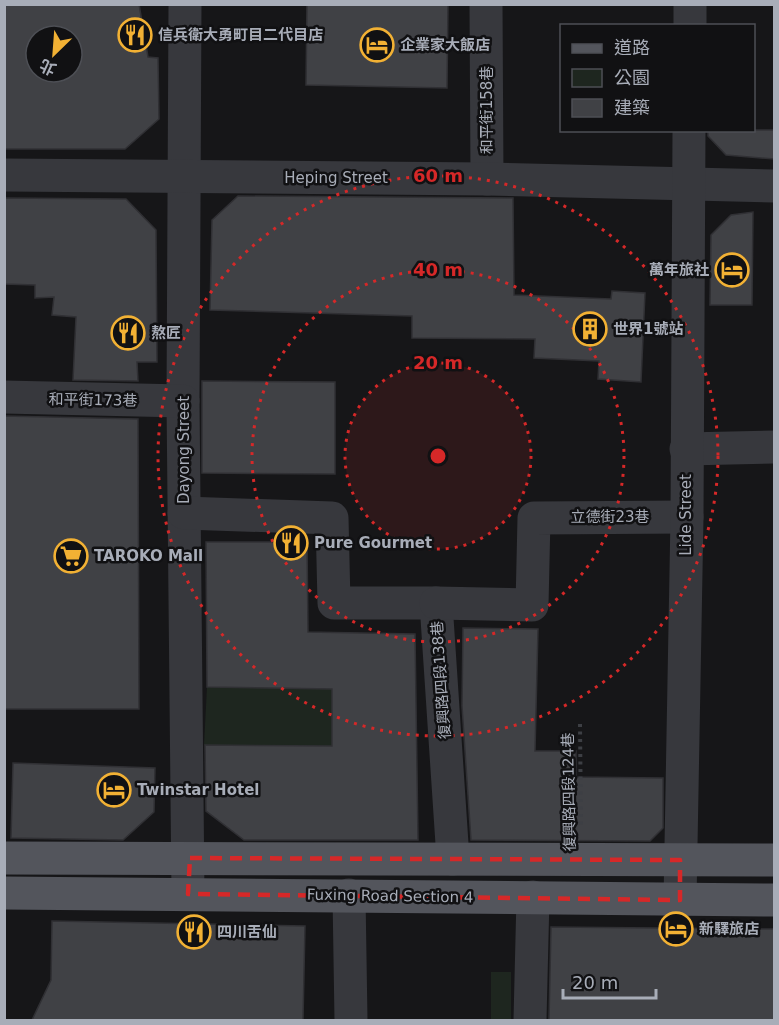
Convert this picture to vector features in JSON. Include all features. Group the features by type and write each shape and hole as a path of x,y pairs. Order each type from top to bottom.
{"main road":[{"path":"4,858 774,860"},
{"name":"Fuxing Road Section 4","path":"4,893 774,900"}],"street":[{"name":"Dayong Street","path":"186,4 183,401 190,858 188,894"},
{"name":"和平街158巷","path":"486,4 487,179"},
{"path":"690,4 690,24"},
{"name":"Lide Street","path":"680,900 687,517 689,132"},
{"name":"Heping Street","path":"4,175 487,179 774,186"},
{"name":"和平街173巷","path":"4,397 183,401"},
{"path":"686,449 774,447"},
{"name":"復興路四段138巷","path":"184,513 332,518 334,603 436,603 453,859"},
{"name":"立德街23巷","path":"436,603 532,605 534,518 687,517"},
{"path":"350,895 351,1020"},
{"path":"530,1020 533,897"}],"path":[{"name":"復興路四段124巷","path":"580,724 581,859"}],"highlighted area":[{"path":"190,858 680,860 680,900 188,894"}],"green space":[{"path":"207,687 332,689 332,746 204,745"},
{"path":"491,972 511,972 511,1020 491,1020"}],"building":[{"path":"4,4 139,4 148,57 158,58 159,119 125,149 4,149"},
{"name":"企業家大飯店","path":"307,4 448,4 447,88 306,85"},
{"path":"774,130 774,159 726,155 708,136 708,132"},
{"path":"238,196 513,198 514,295 611,299 612,291 645,293 641,382 598,379 599,361 534,358 535,339 412,338 412,316 210,310 212,220"},
{"path":"4,198 126,199 156,230 157,362 137,362 138,381 73,380 76,317 52,315 54,297 35,298 35,285 4,284"},
{"name":"萬年旅社","path":"753,212 752,305 710,305 711,235 731,215"},
{"path":"202,381 335,382 335,474 202,473"},
{"name":"TAROKO Mall","path":"4,416 138,419 139,709 4,709"},
{"path":"206,542 307,542 308,632 415,634 418,840 244,840 206,811 205,745 332,746 332,689 207,687"},
{"path":"463,628 538,629 535,751 576,751 576,777 663,778 663,828 650,841 471,840 462,706"},
{"path":"13,763 155,768 154,812 123,840 11,838"},
{"path":"52,921 305,926 303,1020 32,1020 51,980"},
{"path":"551,927 774,929 774,1020 549,1020"}],"place":[{"name":"信兵衛大勇町目二代目店","path":"135,35"},
{"name":"企業家大飯店","path":"377,45"},
{"name":"萬年旅社","path":"732,270"},
{"name":"世界1號站","path":"590,329"},
{"name":"熬匠","path":"128,333"},
{"name":"Pure Gourmet","path":"291,543"},
{"name":"TAROKO Mall","path":"71,556"},
{"name":"Twinstar Hotel","path":"114,790"},
{"name":"新驛旅店","path":"676,929"},
{"name":"四川舌仙","path":"194,932"}]}
